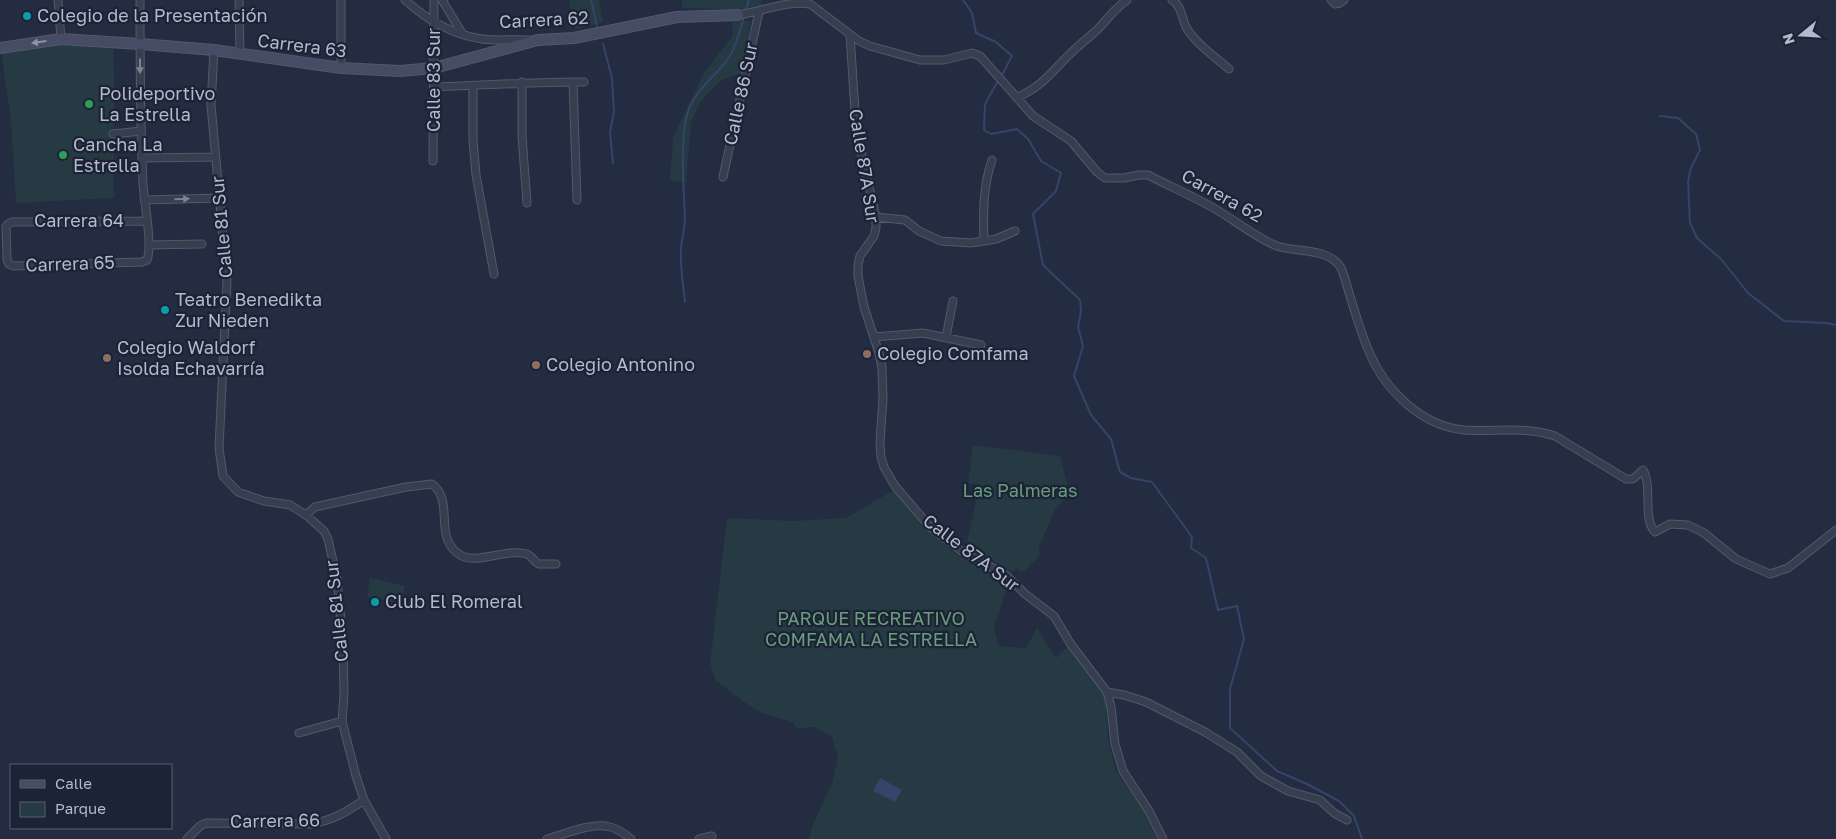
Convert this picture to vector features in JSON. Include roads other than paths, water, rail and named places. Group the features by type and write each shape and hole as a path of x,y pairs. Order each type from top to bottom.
{"street":[{"path":"58,0 61,39"},
{"path":"140,0 141,131 144,200 149,245 202,244"},
{"path":"239,0 240,54"},
{"path":"341,0 341,68"},
{"name":"Carrera 62","path":"405,0 434,21 462,34 482,39 538,40 574,38 677,17 750,14 790,3 810,2 850,34 870,46 920,60 944,60 972,53 980,56 1033,116 1071,141 1097,172 1106,178 1148,176 1210,206 1272,244 1336,259 1342,270 1372,358 1402,402 1425,417 1452,428 1518,429 1549,433 1626,479 1633,479 1643,470 1646,478 1650,521 1655,532 1670,524 1688,525 1704,533 1736,559 1770,574 1788,568 1836,530"},
{"name":"Calle 83 Sur","path":"433,161 434,0"},
{"path":"442,0 462,34"},
{"path":"1018,97 1032,91 1044,82 1070,54 1101,26 1114,10 1127,0"},
{"path":"1172,0 1178,5 1186,27 1191,34 1229,69"},
{"path":"1331,0 1335,4 1344,0"},
{"name":"Calle 86 Sur","path":"724,177 759,12"},
{"name":"Calle 87A Sur","path":"850,34 855,111 862,157 876,218 874,236 860,256 858,264 860,290 882,368 881,457 888,476 931,528 960,550 1006,575 1025,594 1054,616 1070,643 1107,692 1111,707 1115,744 1123,771 1149,811 1164,839"},
{"name":"Carrera 63","path":"0,48 61,39 214,50 341,68 400,71 434,68 538,40"},
{"name":"Calle 81 Sur","path":"214,50 211,90 227,281 219,448 223,476 238,492 264,501 290,505 306,515 324,531 328,539 337,579 343,643 344,695 342,721 364,800 386,839"},
{"path":"434,87 522,82 584,82"},
{"path":"522,82 522,136 527,203"},
{"path":"573,82 577,200"},
{"path":"472,86 476,174 494,274"},
{"path":"113,134 141,131"},
{"path":"142,158 216,157"},
{"path":"984,241 984,193 992,160"},
{"name":"Carrera 64","path":"144,200 220,198"},
{"path":"876,218 905,220 919,231 941,241 971,243 1015,231"},
{"name":"Carrera 64","path":"12,222 147,220"},
{"name":"Carrera 65","path":"12,222 6,227 7,260 8,264 13,266 142,262 148,256 149,245"},
{"path":"946,337 953,301"},
{"path":"874,337 914,333 946,337 981,345"},
{"path":"306,515 315,507 406,487 432,484 436,488 443,504 447,539 452,548 462,555 472,558 502,553 528,554 536,563 556,564"},
{"path":"1107,692 1124,694 1146,702 1205,732 1237,752 1260,776 1288,791 1320,800 1334,813 1347,820"},
{"path":"299,733 342,721"},
{"name":"Carrera 66","path":"187,839 200,826 206,823 311,824 326,822 342,815 364,800"},
{"path":"547,839 573,831 604,826 620,831 631,839"},
{"path":"699,839 712,836"}],"water":[{"path":"880,778 902,790 895,802 873,791"}],"waterway":[{"path":"591,0 597,26"},
{"path":"745,12 749,0"},
{"path":"963,0 972,13 976,33 996,42 1012,56 1001,77"},
{"path":"685,302 681,255 685,222 684,129 691,104 698,92 729,58 737,41 744,17"},
{"path":"603,44 612,78 614,112 610,132 613,163"},
{"path":"998,81 985,104 984,130 991,134 1017,129 1028,139 1041,161 1061,173 1056,191 1033,214 1043,265 1080,300 1081,311 1078,327 1083,346 1074,376 1091,415 1111,439 1120,472 1131,478 1152,482 1192,537 1191,548 1206,558 1218,610 1237,606 1244,639 1230,689 1230,728 1277,771 1339,801 1354,816 1362,839"},
{"path":"1660,116 1678,118 1696,134 1700,150 1691,168 1688,181 1690,223 1697,238 1721,259 1748,293 1784,321 1836,325"}],"place":[{"name":"Colegio de la Presentación","path":"27,16"},
{"name":"Polideportivo La Estrella","path":"89,104"},
{"name":"Cancha La Estrella","path":"63,155"},
{"name":"Teatro Benedikta Zur Nieden","path":"165,310"},
{"name":"Colegio Comfama","path":"867,354"},
{"name":"Colegio Waldorf Isolda Echavarría","path":"107,358"},
{"name":"Colegio Antonino","path":"536,365"},
{"name":"Club El Romeral","path":"375,602"}],"park label":[{"name":"Las Palmeras","path":"1020,491"},
{"name":"PARQUE RECREATIVO COMFAMA LA ESTRELLA","path":"871,629"}]}
